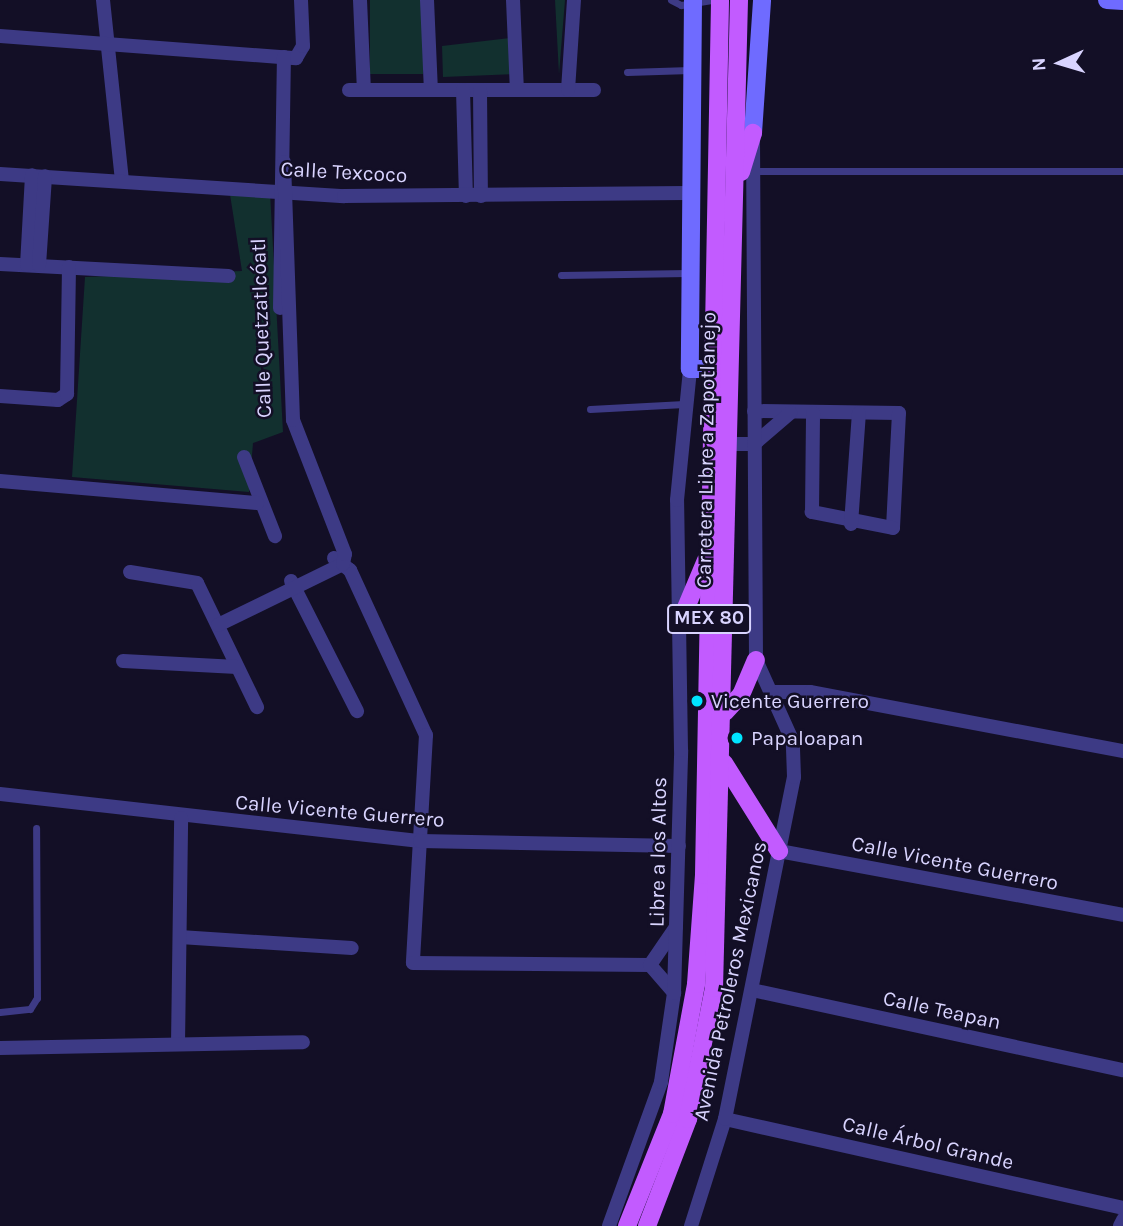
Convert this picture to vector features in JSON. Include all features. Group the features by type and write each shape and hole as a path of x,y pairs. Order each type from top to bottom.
{"main road":[{"name":"Carretera Libre a Zapotlanejo","path":"627,1226 646,1188 669,1084 696,984 707,753 720,0"},
{"name":"Carretera Libre a Zapotlanejo","path":"647,1226 688,1119 714,988 724,763 738,0"},
{"path":"734,192 753,133"},
{"path":"680,621 710,551"},
{"path":"725,712 741,695 756,660"},
{"path":"724,763 779,851"}],"street":[{"path":"103,0 122,181"},
{"path":"0,36 284,57 302,54 301,0"},
{"path":"360,0 357,90 594,90"},
{"path":"428,0 431,90"},
{"path":"513,0 517,90"},
{"path":"568,90 574,0"},
{"path":"762,0 753,133 756,660 772,692 810,692 1123,751"},
{"path":"1107,0 1123,1"},
{"name":"Carretera Libre a Zapotlanejo","path":"693,2 687,193 690,369 715,369"},
{"name":"Calle Quetzatlcóatl","path":"284,57 285,422 334,541 339,561 424,727 413,964 650,965"},
{"path":"463,90 473,196"},
{"path":"473,196 480,90"},
{"name":"Calle Texcoco","path":"0,174 284,190 473,196 687,193"},
{"path":"33,265 38,176"},
{"path":"0,264 229,276"},
{"path":"0,396 65,398 69,267"},
{"name":"Libre a los Altos","path":"609,1226 669,1084 679,922 681,750 677,500 684,404 690,369"},
{"path":"754,411 903,416 898,521 888,529 851,524 812,512 813,413"},
{"path":"729,444 754,444 790,413"},
{"path":"851,524 859,413"},
{"path":"244,457 257,503 275,536"},
{"path":"0,481 257,503"},
{"path":"216,620 339,561"},
{"path":"130,572 192,579 216,620 257,707"},
{"path":"293,585 357,711"},
{"path":"123,661 237,667"},
{"name":"Avenida Petroleros Mexicanos","path":"691,1226 725,1119 794,778 793,742 772,692"},
{"path":"681,750 707,753"},
{"name":"Calle Vicente Guerrero","path":"0,794 181,818 420,841 678,846"},
{"path":"177,1044 181,818"},
{"name":"Calle Vicente Guerrero","path":"779,851 1123,915"},
{"path":"674,993 650,965 679,922"},
{"path":"180,937 352,948"},
{"name":"Calle Teapan","path":"752,990 1123,1070"},
{"path":"0,1048 303,1042"},
{"name":"Calle Árbol Grande","path":"725,1119 1123,1208"},
{"path":"1120,1226 1123,1220"}],"lane":[{"path":"671,0 712,0"},
{"path":"627,72 690,70"},
{"path":"754,171 1123,171"},
{"path":"561,275 689,273"},
{"path":"590,409 684,404"},
{"path":"0,1012 30,1009 37,998 36,828"}],"green space":[{"path":"370,0 423,0 423,74 370,74"},
{"path":"555,0 565,0 559,74"},
{"path":"511,38 514,74 443,77 442,46"},
{"path":"229,188 270,192 283,432 253,443 249,492 72,477 85,277 242,271"}],"place":[{"name":"Vicente Guerrero","path":"697,701"},
{"name":"Papaloapan","path":"737,738"}]}
